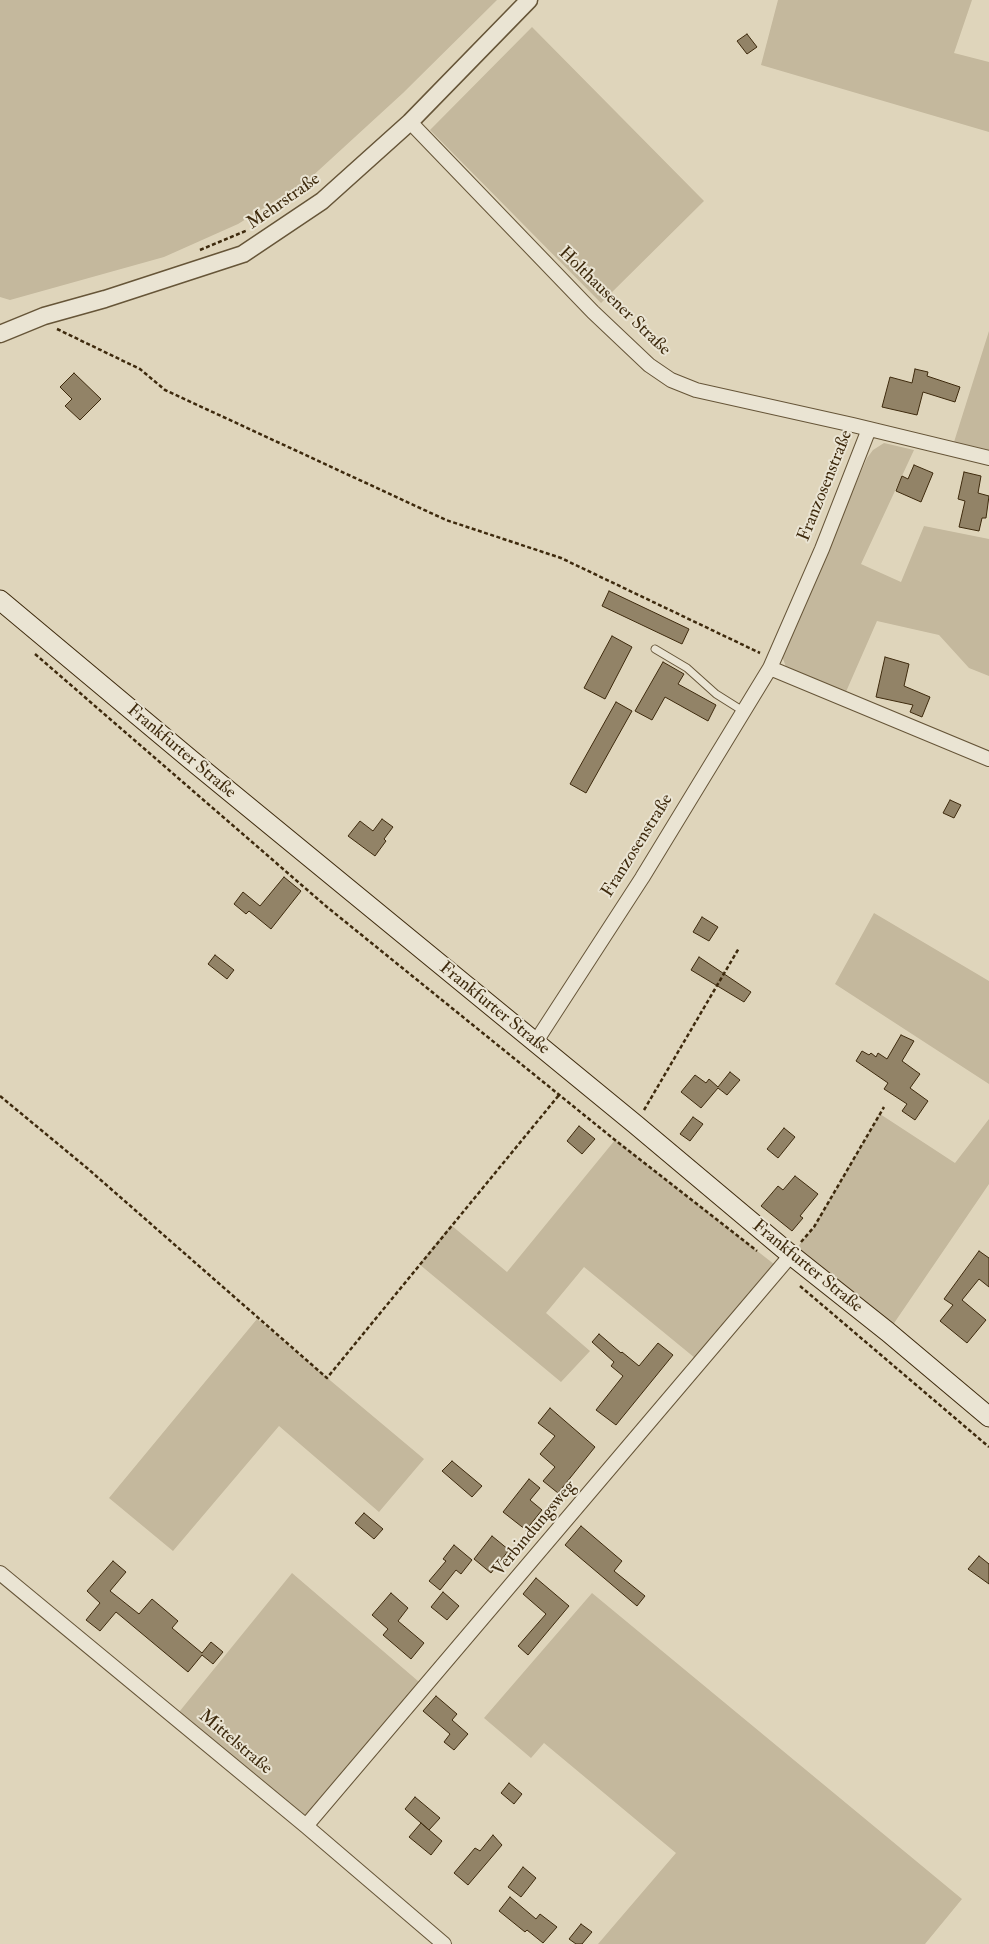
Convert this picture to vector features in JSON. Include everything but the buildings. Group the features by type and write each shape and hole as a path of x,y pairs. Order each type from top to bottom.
{"main road":[{"name":"Frankfurter Straße","path":"0,600 190,760 636,1124 785,1262 888,1332 989,1417"}],"street":[{"name":"Mehrstraße","path":"0,334 44,316 105,299 243,254 322,201 410,122 529,0"},
{"name":"Holthausener Straße","path":"410,122 593,312 650,366 671,380 696,390 989,458"},
{"name":"Franzosenstraße","path":"535,1042 642,878 772,664 822,548 869,429"},
{"path":"772,664 989,759"},
{"name":"Verbindungsweg","path":"306,1826 785,1262"},
{"name":"Mittelstraße","path":"0,1573 306,1826 444,1944"}],"lane":[{"path":"655,649 687,668 716,694 743,711"}],"path":[{"path":"193,253 251,229"},
{"path":"44,316 50,325 140,369 165,390 446,520 561,558 732,639 772,664"},
{"path":"30,649 327,907 559,1095 785,1262 989,1447"},
{"path":"636,1124 740,948"},
{"path":"0,1096 87,1168 327,1378 559,1095"},
{"path":"785,1262 814,1227 884,1107"}],"shaded area":[{"path":"0,0 497,0 403,93 307,181 238,224 164,257 10,300 0,297"},
{"path":"778,0 972,0 954,53 989,62 989,132 761,65"},
{"path":"532,27 704,201 601,303 430,130"},
{"path":"989,331 989,450 954,442"},
{"path":"884,443 914,450 861,564 901,582 924,526 989,539 989,676 969,668 939,635 877,621 845,694 786,667 782,656 785,646 867,458 873,450"},
{"path":"874,913 989,981 989,1084 835,984"},
{"path":"880,1114 955,1163 989,1119 989,1184 888,1332 791,1255 814,1227"},
{"path":"615,1140 779,1268 695,1358 584,1267 546,1313 590,1351 561,1382 419,1264 451,1225 507,1272"},
{"path":"257,1319 424,1459 379,1512 279,1426 173,1551 109,1498"},
{"path":"292,1573 425,1687 306,1826 175,1717"},
{"path":"592,1593 962,1899 925,1944 598,1944 676,1853 544,1743 531,1758 484,1718"}]}
